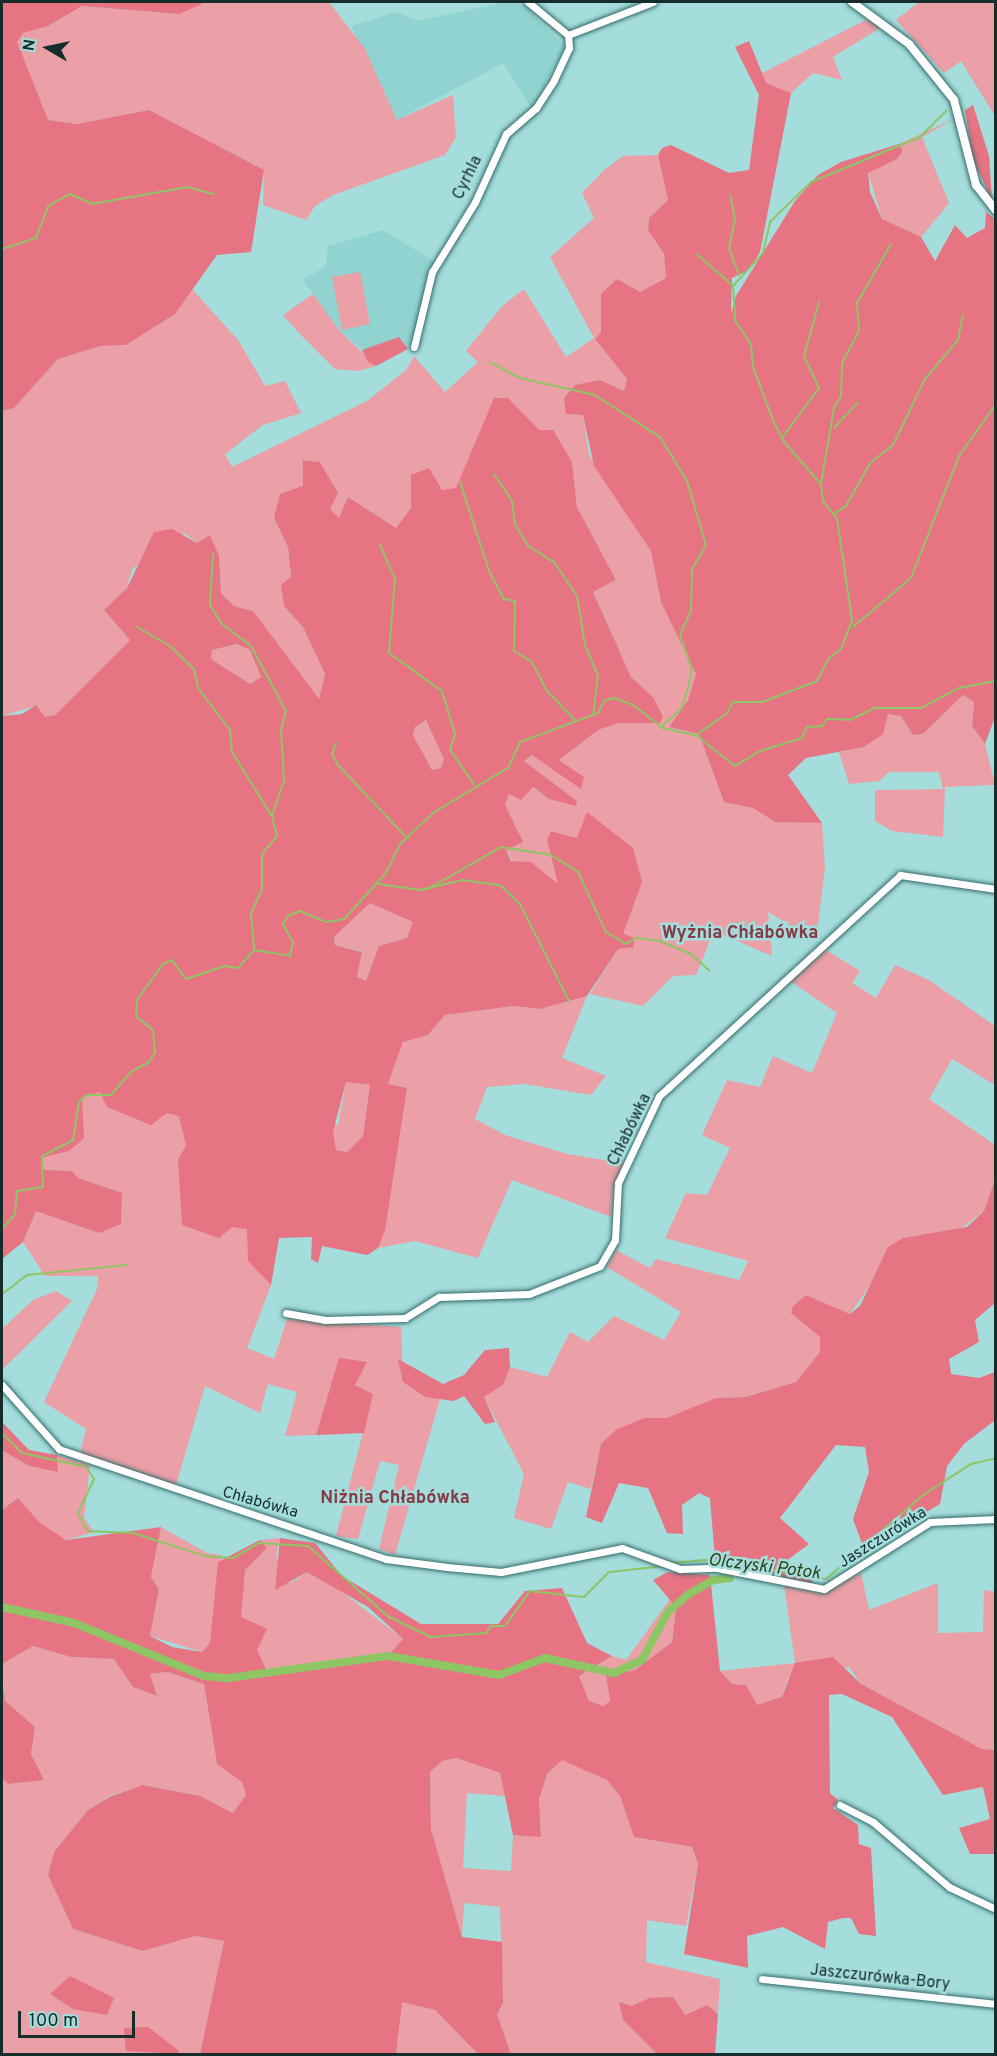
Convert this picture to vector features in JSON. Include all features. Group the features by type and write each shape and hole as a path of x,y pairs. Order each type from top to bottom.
{"street":[{"path":"528,2 568,35 653,2"},
{"path":"852,2 909,44 956,104 976,185 994,210"},
{"name":"Cyrhla","path":"414,347 432,272 506,134 536,108 554,80 569,48 568,35"},
{"name":"Chłabówka","path":"286,1313 324,1320 405,1318 439,1297 529,1294 600,1266 615,1240 618,1183 664,1092 900,875 996,889"},
{"name":"Chłabówka","path":"2,1385 59,1449 386,1558 501,1572 622,1548 681,1569"},
{"name":"Jaszczurówka","path":"681,1569 717,1568 824,1589 934,1520 996,1519"},
{"path":"840,1805 873,1822 949,1887 996,1909"},
{"name":"Jaszczurówka-Bory","path":"762,1979 996,2004"}],"shaded area":[{"path":"2,2 206,2 179,14 82,6 48,26 23,33 17,42 48,120 77,124 149,110 264,170 251,252 217,255 175,314 126,345 101,346 58,359 14,408 2,411"},
{"path":"194,2 329,2 365,49 397,120 453,95 456,137 445,155 333,195 315,206 306,220 263,205 264,170 149,110 77,124 47,120 22,56 2,28 48,26 82,6 179,14"},
{"path":"506,2 521,2 565,47 532,109 503,63 397,120 351,26 396,12 417,21"},
{"path":"919,2 995,2 995,116 961,61 944,73 896,20"},
{"path":"868,19 880,28 833,57 842,80 813,73 791,93 766,83 762,73"},
{"path":"749,41 766,83 791,93 760,252 749,270 732,278 731,314 736,296 795,201 818,175 841,162 899,144 903,151 897,159 868,173 870,192 882,219 921,237 935,261 955,225 967,238 985,228 986,212 995,219 995,717 985,744 972,726 974,702 963,695 923,734 913,735 901,716 888,714 883,734 864,747 806,758 788,775 822,823 775,822 753,808 724,802 699,734 669,727 688,700 696,674 661,602 651,551 594,466 583,415 566,414 564,398 575,385 600,380 624,391 627,379 595,339 601,332 601,294 617,279 640,292 666,278 664,254 648,230 649,218 668,200 658,155 662,148 671,145 729,173 749,170 759,95 735,47"},
{"path":"973,105 989,156 992,200 973,160 965,110"},
{"path":"956,118 922,137 949,203 921,237 882,219 868,172 897,159 903,151 899,144"},
{"path":"658,155 668,200 649,218 648,230 664,254 666,278 640,292 601,294 601,332 595,339 627,379 624,391 600,380 567,414 583,415 589,455 651,551 661,601 696,674 688,700 669,727 699,734 724,802 753,808 775,822 822,823 825,868 816,941 768,912 772,956 714,931 696,975 673,976 643,1006 590,994 618,949 628,916 633,848 599,824 577,838 552,831 547,840 558,884 525,882 506,850 446,805 532,787 549,799 577,801 524,761 532,755 584,777 559,760 598,730 618,723 660,723 653,697 631,677 593,592 616,580 577,507 572,462 503,436 456,488 411,508 396,528 348,497 339,519 329,509 338,493 320,462 303,460 303,486 274,518 288,547 291,577 284,606 303,627 325,674 319,700 253,611 234,606 221,593 219,555 210,535 197,543 184,533 132,569 127,588 104,610 130,640 55,715 45,717 35,706 2,716 2,411 14,408 58,359 101,346 126,345 175,314 192,289 238,340 265,386 285,381 301,413 263,425 225,454 232,467 367,401 406,370 414,356 445,392 478,362 466,351 502,306 524,289 566,357 594,338 550,257 594,218 582,193 603,171 623,156"},
{"path":"383,230 435,262 408,349 399,337 362,350 339,330 303,280 326,266 328,246"},
{"path":"360,272 370,324 342,330 332,277"},
{"path":"313,294 339,330 376,366 358,371 335,369 283,315"},
{"path":"399,337 408,349 376,366 368,362 362,350"},
{"path":"494,398 508,398 539,430 553,430 572,462 577,507 616,580 593,592 631,677 653,697 663,717 660,723 618,723 598,730 559,760 584,777 581,789 532,755 524,761 577,801 576,806 549,799 533,787 521,800 509,794 505,805 523,842 506,850 511,861 531,862 558,884 547,840 551,831 577,838 587,812 633,848 642,882 623,934 635,938 633,947 618,949 587,996 540,1009 514,1006 445,1015 428,1035 403,1042 388,1084 407,1088 385,1230 378,1248 367,1255 322,1246 318,1263 311,1259 312,1237 279,1238 271,1285 248,1261 247,1229 232,1227 219,1238 182,1225 178,1160 186,1145 179,1116 167,1113 151,1125 107,1107 100,1092 82,1097 84,1138 69,1151 41,1158 44,1170 72,1171 78,1178 122,1193 121,1224 99,1233 36,1211 23,1242 2,1259 2,716 22,714 36,705 45,717 55,715 130,640 104,610 127,588 154,532 172,529 197,543 210,535 219,555 221,593 234,606 253,611 319,699 325,674 303,627 284,606 281,585 291,577 288,547 274,518 280,494 303,486 303,460 320,462 338,493 330,509 339,518 348,497 396,528 411,508 411,475 429,468 442,490 456,488","holes":["237,644 250,650 261,677 250,684 211,659 212,650","426,720 444,759 441,768 432,770 413,735 415,727","370,903 413,922 407,938 379,946 366,981 357,977 362,952 335,945 334,937","346,1082 370,1085 363,1136 347,1152 336,1150 333,1132"]},
{"path":"237,644 250,650 261,677 250,684 211,659 212,650"},
{"path":"963,695 974,702 972,726 985,744 995,785 945,787 943,837 892,831 875,821 875,790 943,789 939,772 889,772 879,781 849,784 839,752 864,747 887,714 901,716 913,735 923,734"},
{"path":"426,720 445,759 442,768 432,770 413,735 415,727"},
{"path":"370,903 414,921 407,938 379,946 366,981 357,978 362,951 335,945 334,937"},
{"path":"824,949 860,971 852,983 876,998 895,965 929,980 995,1026 995,1085 952,1059 929,1099 995,1145 995,1179 984,1211 955,1233 903,1238 850,1314 806,1295 793,1306 792,1314 820,1337 820,1352 796,1382 746,1397 716,1398 667,1419 644,1418 601,1444 591,1489 568,1482 551,1529 514,1518 524,1474 484,1397 503,1385 510,1367 547,1377 570,1332 588,1342 614,1316 664,1340 681,1312 607,1267 616,1250 650,1268 656,1259 739,1280 748,1261 665,1238 686,1193 707,1195 730,1148 702,1135 727,1080 760,1087 773,1056 812,1073 837,1013 790,981"},
{"path":"587,996 562,1058 606,1076 591,1095 525,1084 487,1087 475,1119 505,1135 567,1154 627,1164 613,1188 611,1217 512,1180 478,1258 415,1241 378,1248 407,1088 388,1084 403,1042 428,1035 445,1015 513,1006 540,1009"},
{"path":"346,1082 370,1085 363,1136 347,1152 336,1150 279,1238 262,1275 271,1285 247,1348 274,1359 287,1319 401,1327 403,1382 425,1397 440,1399 395,1555 379,1549 399,1465 380,1461 358,1539 336,1536 373,1394 355,1385 366,1362 339,1359 316,1435 285,1436 297,1392 268,1384 260,1413 205,1386 176,1485 109,1466 80,1454 86,1429 44,1402 97,1289 98,1276 45,1276 23,1242 36,1211 99,1233 122,1193 78,1178 72,1171 43,1170 41,1158 69,1151 82,1097 100,1092 167,1112 338,1125"},
{"path":"995,1179 995,1303 975,1320 979,1342 949,1359 951,1374 979,1378 995,1372 994,1421 964,1444 947,1466 940,1504 864,1549 853,1519 869,1472 865,1447 836,1445 780,1518 809,1544 786,1561 812,1579 812,1585 715,1559 710,1498 699,1493 682,1505 683,1534 667,1533 648,1488 619,1483 602,1523 586,1517 601,1444 616,1430 644,1418 667,1418 716,1398 746,1397 796,1382 820,1352 820,1337 791,1313 793,1306 806,1295 850,1314 860,1306 888,1247 903,1238 967,1227 984,1211"},
{"path":"56,1291 72,1301 2,1370 2,1329 33,1300"},
{"path":"509,1348 510,1367 503,1385 484,1397 495,1422 485,1424 464,1396 454,1401 425,1397 403,1382 398,1359 443,1384 464,1375 485,1350"},
{"path":"339,1358 367,1362 355,1385 373,1394 364,1433 316,1435"},
{"path":"2,1422 29,1450 57,1455 58,1472 30,1466 3,1451"},
{"path":"2,1449 58,1471 57,1455 90,1465 84,1518 94,1532 66,1540 40,1524 18,1498 2,1510"},
{"path":"18,1498 40,1523 66,1540 161,1527 151,1577 159,1589 150,1636 172,1647 202,1652 210,1643 218,1562 260,1540 267,1548 245,1570 241,1617 267,1629 257,1650 270,1677 296,1667 318,1669 384,1660 403,1639 368,1607 307,1572 275,1590 280,1538 315,1543 342,1576 421,1624 498,1624 525,1591 562,1588 587,1643 612,1656 579,1676 589,1701 603,1706 610,1701 606,1675 635,1670 672,1642 676,1607 653,1580 668,1572 710,1575 720,1671 732,1684 746,1685 757,1705 782,1697 795,1663 833,1657 861,1684 982,1749 995,1750 995,1854 970,1854 959,1828 990,1819 983,1787 943,1795 892,1717 842,1694 829,1695 830,1793 838,1800 833,1808 858,1825 859,1844 871,1848 876,1936 859,1934 851,1918 843,1918 828,1922 825,1949 783,1927 747,1936 748,1968 684,1954 698,1864 692,1847 634,1837 620,1796 607,1780 562,1760 547,1774 539,1800 541,1837 513,1835 500,1773 456,1758 442,1761 430,1772 431,1829 462,1937 502,1942 503,2003 497,2014 511,2054 478,2054 435,2010 402,2002 396,2054 200,2054 224,1941 195,1936 143,1951 73,1929 48,1875 54,1852 88,1810 109,1797 143,1785 200,1796 233,1813 246,1795 242,1782 217,1764 204,1684 167,1672 150,1674 157,1696 133,1687 114,1659 71,1657 33,1646 2,1664 2,1510"},
{"path":"161,1527 207,1553 222,1555 210,1643 202,1652 150,1636 159,1589 151,1577"},
{"path":"280,1538 276,1556 291,1583 307,1572 333,1585 403,1639 384,1660 318,1669 296,1667 270,1677 241,1617 241,1592 245,1570 267,1548 260,1540"},
{"path":"861,1573 869,1610 938,1583 938,1633 983,1632 984,1590 995,1592 995,1750 982,1749 861,1684 849,1667 788,1678 782,1697 757,1706 746,1685 732,1684 720,1671 795,1663 784,1585 819,1593"},
{"path":"670,1599 676,1607 672,1642 635,1670 606,1675 610,1701 603,1706 589,1702 579,1676 612,1656 626,1660"},
{"path":"33,1646 71,1657 114,1659 133,1687 157,1696 150,1674 167,1672 204,1684 217,1764 242,1781 246,1795 233,1813 200,1796 144,1785 109,1796 88,1810 54,1852 48,1875 73,1929 143,1951 195,1936 224,1941 200,2054 2,2054 2,1778 8,1784 43,1780 31,1754 35,1727 5,1701 2,1664"},
{"path":"2,1677 5,1701 35,1727 31,1754 44,1780 8,1784 2,1778"},
{"path":"456,1758 500,1773 505,1796 467,1793 463,1868 511,1871 513,1835 541,1836 539,1800 547,1774 562,1759 607,1780 620,1796 634,1837 692,1847 698,1864 686,1926 647,1920 646,1962 720,1979 718,2014 707,2005 685,2015 649,1998 632,2006 620,2002 623,2020 657,2054 511,2054 497,2014 503,2003 500,1907 464,1903 462,1937 431,1829 430,1772 441,1761"},
{"path":"70,1976 114,1998 107,2015 73,2009 50,1994"},
{"path":"673,1997 685,2015 707,2005 718,2014 715,2054 657,2054 623,2020 619,2002 632,2006 649,1998"},
{"path":"401,2001 435,2010 478,2054 396,2054"},
{"path":"148,2027 179,2051 179,2054 126,2051 124,2028"}],"waterway":[{"path":"696,735 727,713 733,702 762,702 817,681 828,659 841,649 852,620 837,519 823,501 821,484 784,442 773,420 753,367 751,344 735,320 733,286 763,253 770,222 811,182 920,137 946,111"},
{"path":"2,249 36,238 48,206 70,194 92,204 187,187 214,194"},
{"path":"730,195 735,218 729,248 739,275"},
{"path":"821,484 834,408 841,396 842,363 859,331 857,303 891,244"},
{"path":"697,254 732,285"},
{"path":"782,438 819,388 804,356 819,302"},
{"path":"834,514 846,506 870,463 893,445 925,379 958,340 963,315"},
{"path":"490,362 520,378 595,395 660,437 687,481 706,545 692,569 691,611 680,635 692,669 689,685 681,709 663,726"},
{"path":"834,428 858,402"},
{"path":"853,627 911,578 959,456 996,404"},
{"path":"494,474 512,501 515,524 528,546 554,562 577,596 585,645 598,675 593,714"},
{"path":"460,482 490,573 504,599 515,601 514,651 532,662 546,690 575,720"},
{"path":"380,545 395,578 389,653 442,691 455,734 450,750 474,784"},
{"path":"213,554 210,605 222,624 251,646 286,711 281,730 284,781 272,816 277,836 262,854 262,889 251,914 254,950"},
{"path":"137,627 171,647 194,669 198,688 230,730 232,752 271,815"},
{"path":"2,1229 15,1214 17,1191 43,1187 42,1156 73,1140 79,1102 87,1095 111,1095 132,1071 148,1063 155,1053 153,1030 136,1016 137,1000 163,964 172,960 186,979 225,966 238,968 254,950 290,956 293,942 283,925 288,916 300,911 326,922 344,919 386,873 400,844 433,813 508,768 520,742 598,713 604,701 614,698 633,705 662,728 696,735 735,766 760,751 802,738 807,727 822,726 827,719 850,720 875,708 921,708 959,688 996,681"},
{"path":"336,743 332,754 338,765 408,839"},
{"path":"426,890 501,847 551,855 578,872 606,932 626,944 636,938 660,941 691,954 710,971"},
{"path":"378,884 420,890 463,880 500,885 520,904 569,1001"},
{"path":"2,1294 27,1275 126,1265"},
{"name":"Olczyski Potok","path":"2,1433 22,1453 86,1467 94,1479 78,1514 88,1531 133,1533 205,1556 233,1558 259,1543 308,1546 389,1617 431,1637 486,1633 491,1626 505,1626 530,1591 584,1597 609,1572 665,1566"},
{"name":"Olczyski Potok","path":"670,1563 705,1560 826,1579 923,1495 971,1464 996,1458"},
{"path":"2,1607 74,1623 204,1676 229,1678 388,1656 499,1675 545,1658 614,1673 642,1660 668,1612 689,1594 713,1580 730,1578"}],"district":[{"name":"Wyżnia Chłabówka","path":"740,934"},
{"name":"Niżnia Chłabówka","path":"395,1499"}]}
